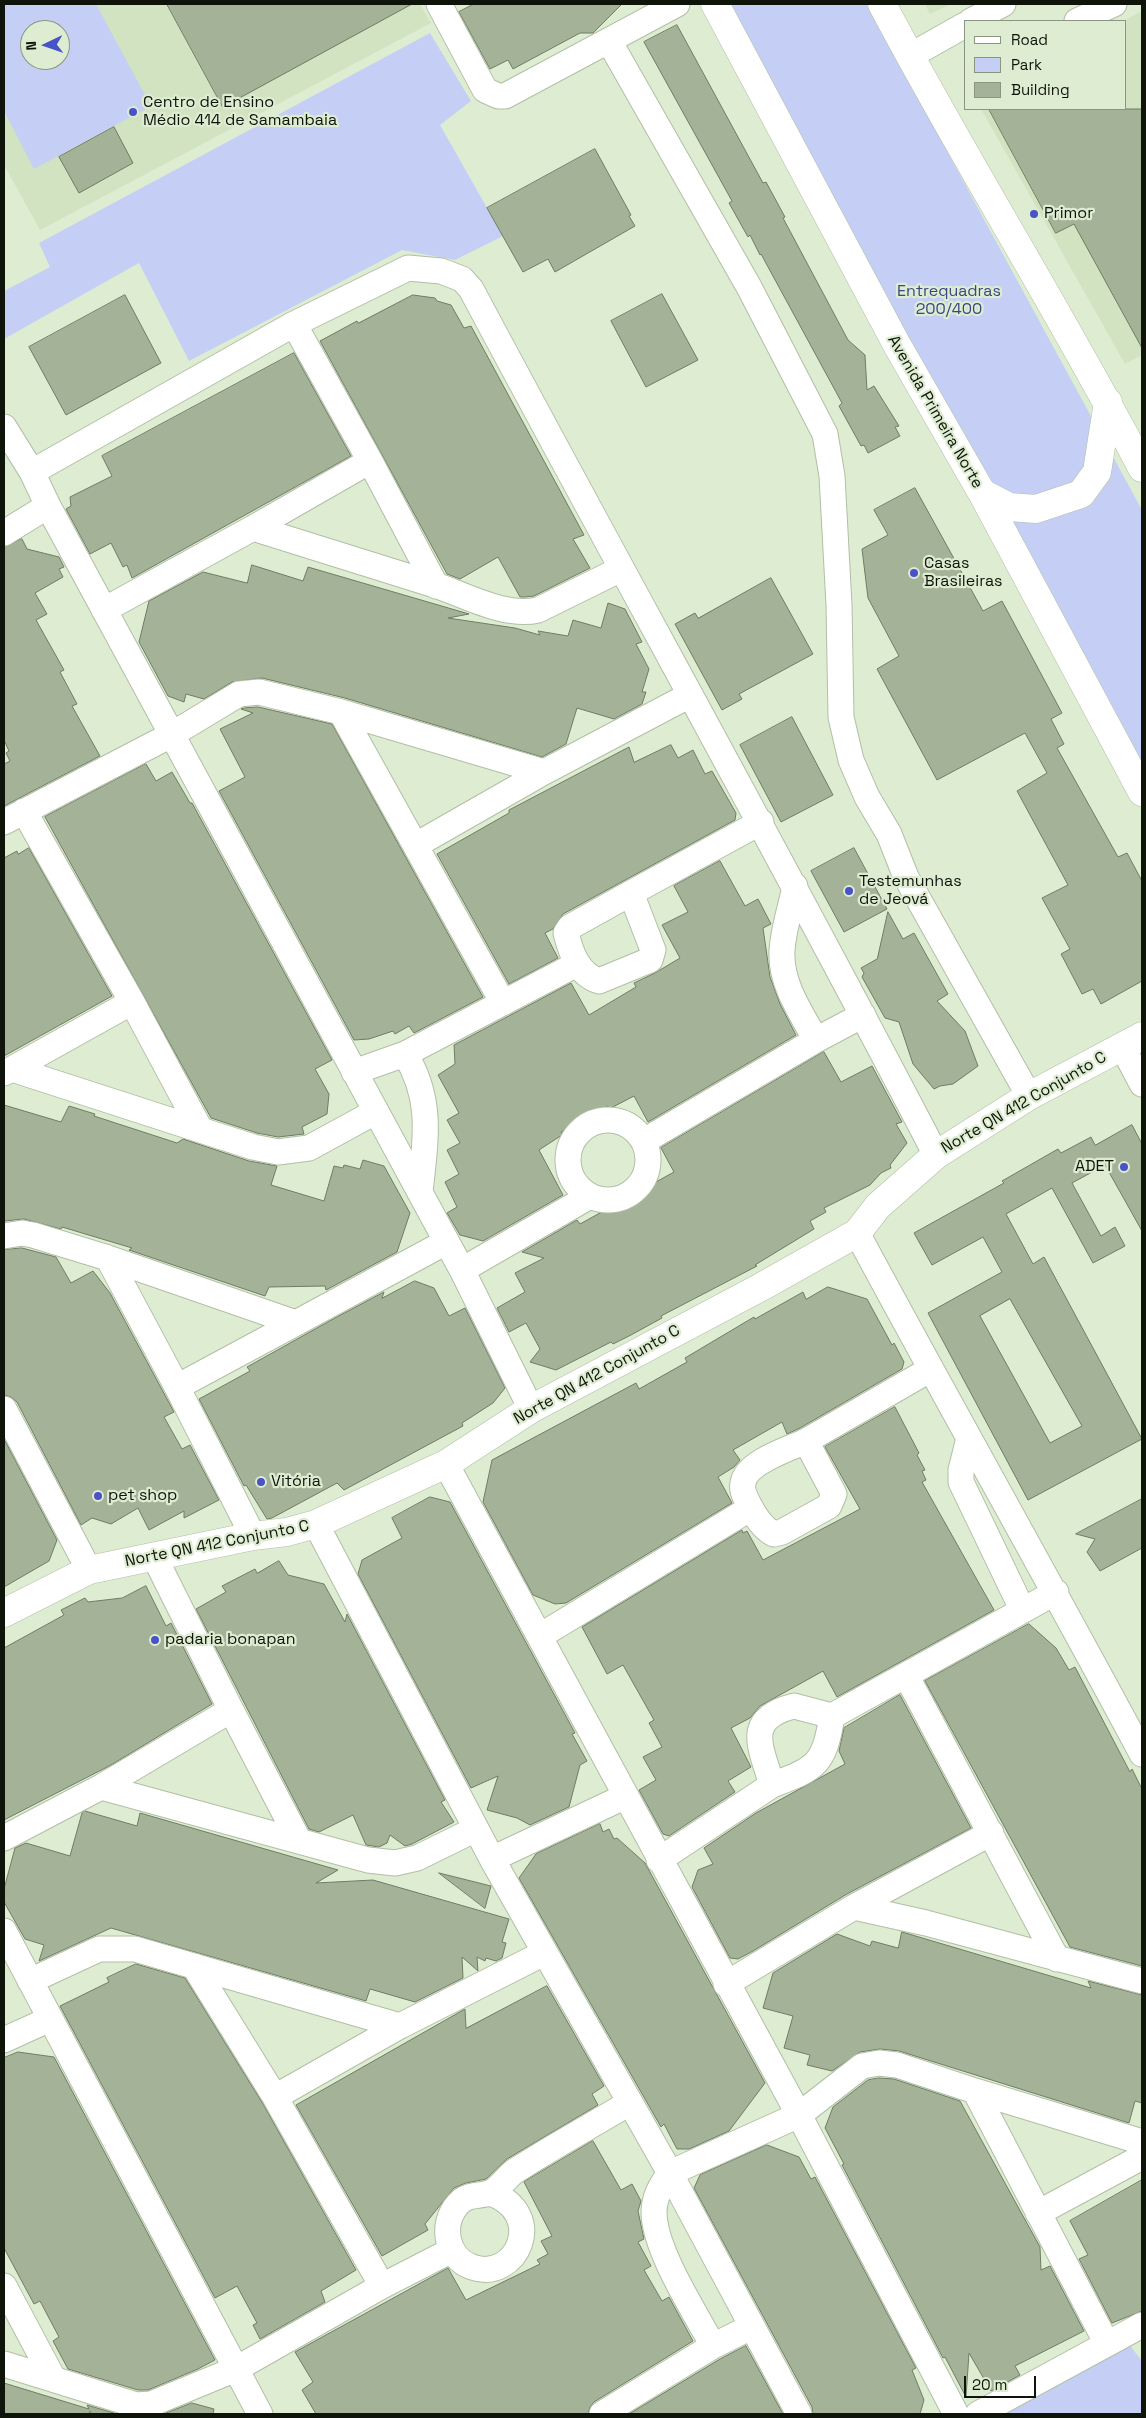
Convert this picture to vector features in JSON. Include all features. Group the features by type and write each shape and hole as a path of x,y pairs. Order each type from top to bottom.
{"main road":[{"name":"Avenida Primeira Norte","path":"715,4 897,345 982,493 1142,792"},
{"path":"882,4 1108,402 1142,468"},
{"path":"982,493 1009,507 1036,509 1081,494 1096,472 1108,402"},
{"name":"Norte QN 412 Conjunto C","path":"4,1613 89,1570 123,1561 155,1558 253,1536 287,1532 316,1524 446,1464 531,1409 858,1233 878,1206 936,1155 1029,1096 1132,1041"}],"street":[{"path":"439,4 485,90 498,96 504,96 677,4"},
{"path":"976,20 1003,4"},
{"path":"1079,20 1114,4"},
{"path":"910,56 964,27"},
{"path":"609,41 750,288 825,434 832,476 839,605 841,717 851,760 867,797 888,834 906,877 1029,1096"},
{"path":"32,472 294,324 408,268 441,271 462,279 471,288 621,569 761,822 936,1155"},
{"path":"294,324 370,461 436,586"},
{"path":"4,427 32,472 48,506 171,735 462,1270 531,1409"},
{"path":"104,610 370,461"},
{"path":"4,534 48,506"},
{"path":"253,528 481,602 528,612 538,610 621,569"},
{"path":"200,1129 132,1002 14,817 171,735 239,694 248,691 341,712 544,772"},
{"path":"416,845 544,772 690,695"},
{"path":"341,712 503,1003"},
{"path":"631,893 653,950 650,960 599,981 590,978 577,964 566,933 570,927 631,893 761,822"},
{"path":"795,886 782,951 785,974 793,997 816,1040"},
{"path":"354,1072 405,1054 577,964"},
{"path":"8,1071 132,1002"},
{"path":"644,1141 816,1040 863,1015"},
{"path":"1132,1041 1142,1084"},
{"path":"405,1054 416,1072 421,1085 427,1121 420,1193"},
{"path":"8,1071 253,1147 278,1152 292,1152 309,1148 375,1112"},
{"path":"601,1120 618,1121 634,1128 644,1141 649,1157 646,1174 637,1189 623,1198 606,1201 590,1196 577,1186 569,1170 568,1154 574,1138 586,1126 601,1120"},
{"path":"462,1270 590,1196"},
{"path":"4,1236 22,1233 33,1235 108,1258 296,1324"},
{"path":"858,1233 969,1438 1056,1592 1142,1754"},
{"path":"177,1387 446,1242"},
{"path":"108,1258 177,1387 253,1536"},
{"path":"806,1441 834,1494 829,1506 782,1532 774,1534 766,1530 751,1508 742,1490 743,1481 753,1466 806,1441 931,1369"},
{"path":"4,1409 89,1570"},
{"path":"969,1438 961,1470 961,1482 1022,1609"},
{"path":"446,1464 726,1984 799,2115 956,2414"},
{"path":"540,1636 751,1508"},
{"path":"316,1524 492,1859 670,2174 799,2414"},
{"path":"155,1558 298,1839"},
{"path":"772,1785 758,1735 764,1720 777,1710 794,1706 832,1716 1022,1609 1056,1592"},
{"path":"906,1675 1057,1959"},
{"path":"4,1838 100,1787 231,1710"},
{"path":"659,1860 772,1785 804,1773 817,1764 828,1741 832,1716"},
{"path":"100,1787 298,1839 368,1860 395,1863 417,1858 476,1829"},
{"path":"492,1859 626,1796"},
{"path":"726,1984 854,1907 991,1833"},
{"path":"854,1907 926,1923 1142,1981"},
{"path":"4,1931 260,2414"},
{"path":"30,1981 98,1948 135,1949 400,2026"},
{"path":"275,2097 400,2026 544,1953"},
{"path":"194,1966 275,2097 382,2286"},
{"path":"4,2040 50,2019"},
{"path":"713,2346 658,2237 654,2213 656,2198 661,2184 670,2174 799,2115 862,2066 878,2063 897,2065 1142,2142"},
{"path":"975,2091 1038,2214 1130,2338 978,2414"},
{"path":"490,2193 512,2172 629,2103"},
{"path":"1038,2214 1142,2157"},
{"path":"490,2193 503,2198 517,2213 522,2233 519,2246 506,2262 486,2269 473,2267 461,2260 452,2250 447,2234 450,2217 459,2203 473,2195 490,2193"},
{"path":"4,2364 136,2405 151,2404 236,2369 382,2286 452,2250"},
{"path":"4,2286 53,2378"},
{"path":"602,2414 713,2346 751,2327"}],"shaded area":[{"name":"Centro de Ensino Médio 414 de Samambaia","path":"4,4 420,4 431,23 40,230 4,165"},
{"path":"925,4 951,4 930,14"},
{"path":"1142,11 1142,355 1125,364 982,110 1126,110 1125,20"}],"green space":[{"path":"4,4 96,4 151,106 34,169 4,111"},
{"name":"Entrequadras 200/400","path":"708,4 867,4 1142,510 1142,799"},
{"path":"430,33 471,101 440,125 503,236 455,260 402,250 189,361 139,263 4,339 4,291 50,267 39,243"},
{"path":"1124,2338 1142,2361 1142,2414 987,2414"}],"building":[{"path":"167,4 412,4 223,107"},
{"path":"474,4 622,4 593,33 580,33 513,69 508,60 490,69 459,12"},
{"path":"677,25 763,183 766,182 785,217 783,218 848,340 865,355 867,390 874,386 899,426 895,427 900,436 868,453 864,445 861,446 839,406 842,403 761,254 750,235 748,237 729,203 732,201 644,42"},
{"path":"1142,109 1142,348 1074,224 1056,233 990,110"},
{"path":"114,127 133,163 79,193 59,157"},
{"path":"595,149 631,215 629,216 635,226 555,272 548,259 523,272 487,208"},
{"path":"662,294 698,360 646,387 611,321"},
{"path":"125,295 161,363 66,415 29,347"},
{"path":"413,295 435,298 437,301 451,305 464,328 471,326 584,535 573,539 590,568 534,596 525,597 520,597 498,557 460,579 447,574 320,341 357,321 358,323"},
{"path":"294,353 351,456 132,578 127,565 123,567 111,543 90,554 66,509 71,506 70,497 112,476 102,456"},
{"path":"915,488 983,611 1002,601 1062,713 1051,719 1064,744 1057,748 1118,857 1127,853 1142,881 1142,981 1101,1004 1093,989 1082,994 1061,954 1070,949 1042,898 1068,885 1017,791 1047,773 1025,733 937,780 877,669 899,656 868,598 862,549 888,535 874,510"},
{"path":"22,539 27,549 59,557 64,567 59,569 63,577 35,593 47,614 36,620 64,670 60,672 77,704 72,706 100,756 4,806 4,764 10,761 6,753 9,751 4,740 4,547"},
{"path":"252,565 303,581 308,567 469,614 448,618 515,628 540,635 538,631 568,636 573,620 601,628 608,603 625,609 642,642 636,644 649,669 642,692 646,692 642,704 614,719 577,708 566,744 542,757 345,698 262,678 232,682 204,699 186,694 184,702 168,696 139,642 149,601 203,572 247,583"},
{"path":"771,578 813,654 739,694 742,699 722,710 675,624 695,613 698,618"},
{"path":"258,707 332,724 483,997 414,1033 409,1026 395,1034 393,1031 369,1039 354,1040 219,791 245,777 220,729 253,713 241,709"},
{"path":"792,717 833,795 781,822 740,745"},
{"path":"671,745 678,758 693,750 705,774 712,771 736,813 735,820 563,914 553,929 545,933 558,958 509,984 437,854 509,813 509,810 629,747 634,762"},
{"path":"146,764 156,781 172,772 190,803 192,803 332,1060 315,1069 329,1094 327,1114 302,1127 304,1134 278,1137 257,1133 211,1118 45,817"},
{"path":"29,848 112,996 4,1056 4,858 17,851 18,854"},
{"name":"Testemunhas de Jeová","path":"854,848 887,909 844,932 811,871"},
{"path":"720,861 745,906 758,899 771,924 763,928 770,977 780,1004 796,1035 648,1122 634,1096 609,1109 608,1106 561,1132 562,1135 539,1150 563,1195 483,1241 460,1235 447,1213 457,1207 445,1182 459,1174 447,1150 460,1143 447,1120 459,1113 438,1075 455,1064 454,1045 571,983 589,1015 636,987 634,983 680,958 662,925 688,912 674,886"},
{"path":"888,912 903,939 914,933 948,994 937,1001 965,1031 978,1066 953,1084 934,1089 913,1064 899,1022 885,1018 862,977 864,973 861,968 877,959"},
{"path":"824,1052 841,1082 872,1066 902,1122 896,1124 907,1143 890,1165 891,1168 881,1173 870,1185 824,1208 826,1212 810,1221 814,1229 755,1265 757,1266 661,1316 662,1318 631,1335 613,1344 611,1342 556,1370 530,1362 540,1349 526,1323 509,1332 497,1308 525,1292 515,1273 544,1258 522,1252 577,1220 580,1224 674,1172 661,1148"},
{"path":"4,1105 61,1122 69,1106 177,1143 183,1139 249,1161 277,1166 271,1185 324,1201 334,1166 343,1168 344,1165 360,1169 363,1160 384,1166 410,1213 397,1252 326,1290 325,1286 269,1287 265,1296 129,1250 132,1248 62,1227 61,1229 24,1219 4,1221"},
{"path":"1132,1125 1142,1144 1142,1231 1105,1165 1072,1183 1101,1236 1115,1227 1125,1246 1093,1263 1052,1188 1006,1214 1033,1264 1044,1257 1142,1439 1028,1500 928,1313 1002,1272 983,1237 932,1265 914,1233 1004,1183 1002,1181 1058,1149 1061,1153 1091,1137 1095,1145","holes":["1010,1299 1082,1426 1050,1443 980,1316"]},
{"path":"22,1248 56,1257 71,1283 93,1271 110,1293 174,1412 164,1417 182,1449 190,1445 219,1500 184,1518 184,1511 149,1530 138,1508 111,1524 92,1518 81,1525 17,1402 11,1397 4,1395 4,1250"},
{"path":"415,1281 434,1288 449,1316 465,1308 505,1388 493,1403 462,1423 463,1426 344,1490 337,1483 267,1519 246,1485 244,1486 199,1399 250,1371 247,1367 335,1318 384,1292 382,1298"},
{"path":"828,1287 867,1299 892,1345 894,1343 904,1362 902,1369 800,1428 787,1434 782,1422 733,1450 740,1460 734,1467 718,1477 732,1503 566,1603 555,1604 533,1595 483,1502 492,1460 636,1383 639,1389 687,1362 685,1358 754,1317 755,1319 803,1292 806,1299"},
{"path":"895,1407 919,1453 917,1455 925,1470 922,1471 926,1480 922,1482 994,1610 837,1697 823,1671 760,1706 750,1718 731,1728 751,1767 728,1781 735,1792 669,1836 663,1834 639,1790 656,1780 643,1757 662,1747 649,1723 654,1720 623,1665 607,1674 582,1627 742,1530 743,1533 747,1531 763,1560 860,1509 825,1447"},
{"path":"4,1439 57,1540 49,1561 4,1587"},
{"path":"430,1497 450,1502 575,1733 572,1734 587,1761 580,1765 569,1807 530,1825 517,1818 487,1810 498,1776 471,1788 358,1574 362,1560 402,1538 392,1518"},
{"path":"1142,1499 1142,1548 1100,1571 1087,1552 1095,1539 1076,1534"},
{"path":"279,1561 288,1575 324,1584 345,1622 347,1614 445,1800 441,1802 454,1822 405,1846 390,1835 387,1843 379,1847 366,1845 353,1815 319,1832 309,1829 196,1609 226,1592 222,1586 255,1569 257,1573"},
{"path":"146,1586 166,1626 171,1623 212,1704 111,1765 4,1820 4,1648 64,1615 61,1610 85,1598 88,1602 122,1598"},
{"path":"1029,1624 1056,1648 1069,1670 1075,1667 1130,1772 1132,1769 1142,1789 1142,1966 1070,1947 925,1681"},
{"path":"900,1695 971,1828 847,1894 753,1951 738,1959 730,1958 692,1887 698,1870 713,1864 704,1848 756,1813 845,1764 839,1751 844,1728"},
{"path":"85,1811 137,1826 140,1813 338,1870 316,1883 373,1880 509,1919 502,1942 506,1943 502,1958 496,1961 486,1958 485,1961 477,1957 478,1971 462,1957 463,1978 415,2002 370,1989 366,2001 111,1928 39,1961 44,1945 25,1939 4,1902 4,1889 15,1848 26,1843 70,1856 82,1813"},
{"path":"600,1824 603,1832 609,1829 614,1839 617,1838 645,1863 765,2083 729,2131 689,2149 677,2149 664,2124 661,2127 519,1878 536,1854"},
{"path":"439,1873 491,1886 485,1908"},
{"path":"902,1932 1091,1988 1088,1981 1142,1995 1142,2103 1135,2101 1129,2123 899,2051 880,2049 860,2052 832,2071 807,2065 810,2055 784,2048 793,2016 763,2008 773,1973 837,1934 870,1946 872,1941 898,1948"},
{"path":"136,1964 185,1978 263,2104 356,2270 321,2291 325,2302 260,2339 253,2325 257,2323 237,2286 215,2298 60,2006 109,1982 107,1978"},
{"path":"547,1986 604,2086 592,2094 598,2105 507,2159 486,2179 466,2183 454,2188 425,2224 428,2230 382,2256 296,2105 465,2009 466,2028"},
{"path":"18,2052 54,2057 215,2360 148,2390 138,2390 68,2369 53,2341 59,2337 40,2301 34,2304 4,2248 4,2058"},
{"path":"879,2078 894,2079 960,2101 1040,2247 1041,2270 1050,2266 1084,2331 1015,2366 1020,2375 991,2391 969,2353 966,2397 945,2357 943,2358 842,2165 844,2164 825,2128 833,2107 868,2080"},
{"path":"593,2141 621,2190 632,2184 641,2201 638,2211 644,2239 638,2242 651,2266 644,2270 662,2301 669,2297 693,2341 594,2402 588,2414 316,2414 302,2390 313,2382 295,2352 448,2268 466,2300 540,2264 537,2260 548,2254 541,2241 552,2236 524,2182"},
{"path":"767,2145 799,2157 811,2179 815,2177 916,2368 912,2370 924,2400 920,2414 813,2414 812,2407 694,2188 700,2175"},
{"path":"1142,2180 1142,2311 1112,2323 1079,2259 1088,2255 1070,2221"},
{"path":"746,2346 783,2414 629,2414 720,2359"},
{"path":"4,2383 89,2409 87,2405 117,2414 92,2414 90,2411 89,2414 4,2414"},
{"path":"192,2403 214,2409 213,2414 164,2414"}],"place":[{"name":"Centro de Ensino Médio 414 de Samambaia","path":"133,112"},
{"name":"Primor","path":"1034,214"},
{"name":"Casas Brasileiras","path":"914,573"},
{"name":"Testemunhas de Jeová","path":"849,891"},
{"name":"ADET","path":"1124,1167"},
{"name":"Vitória","path":"261,1482"},
{"name":"pet shop","path":"98,1496"},
{"name":"padaria bonapan","path":"155,1640"}]}
